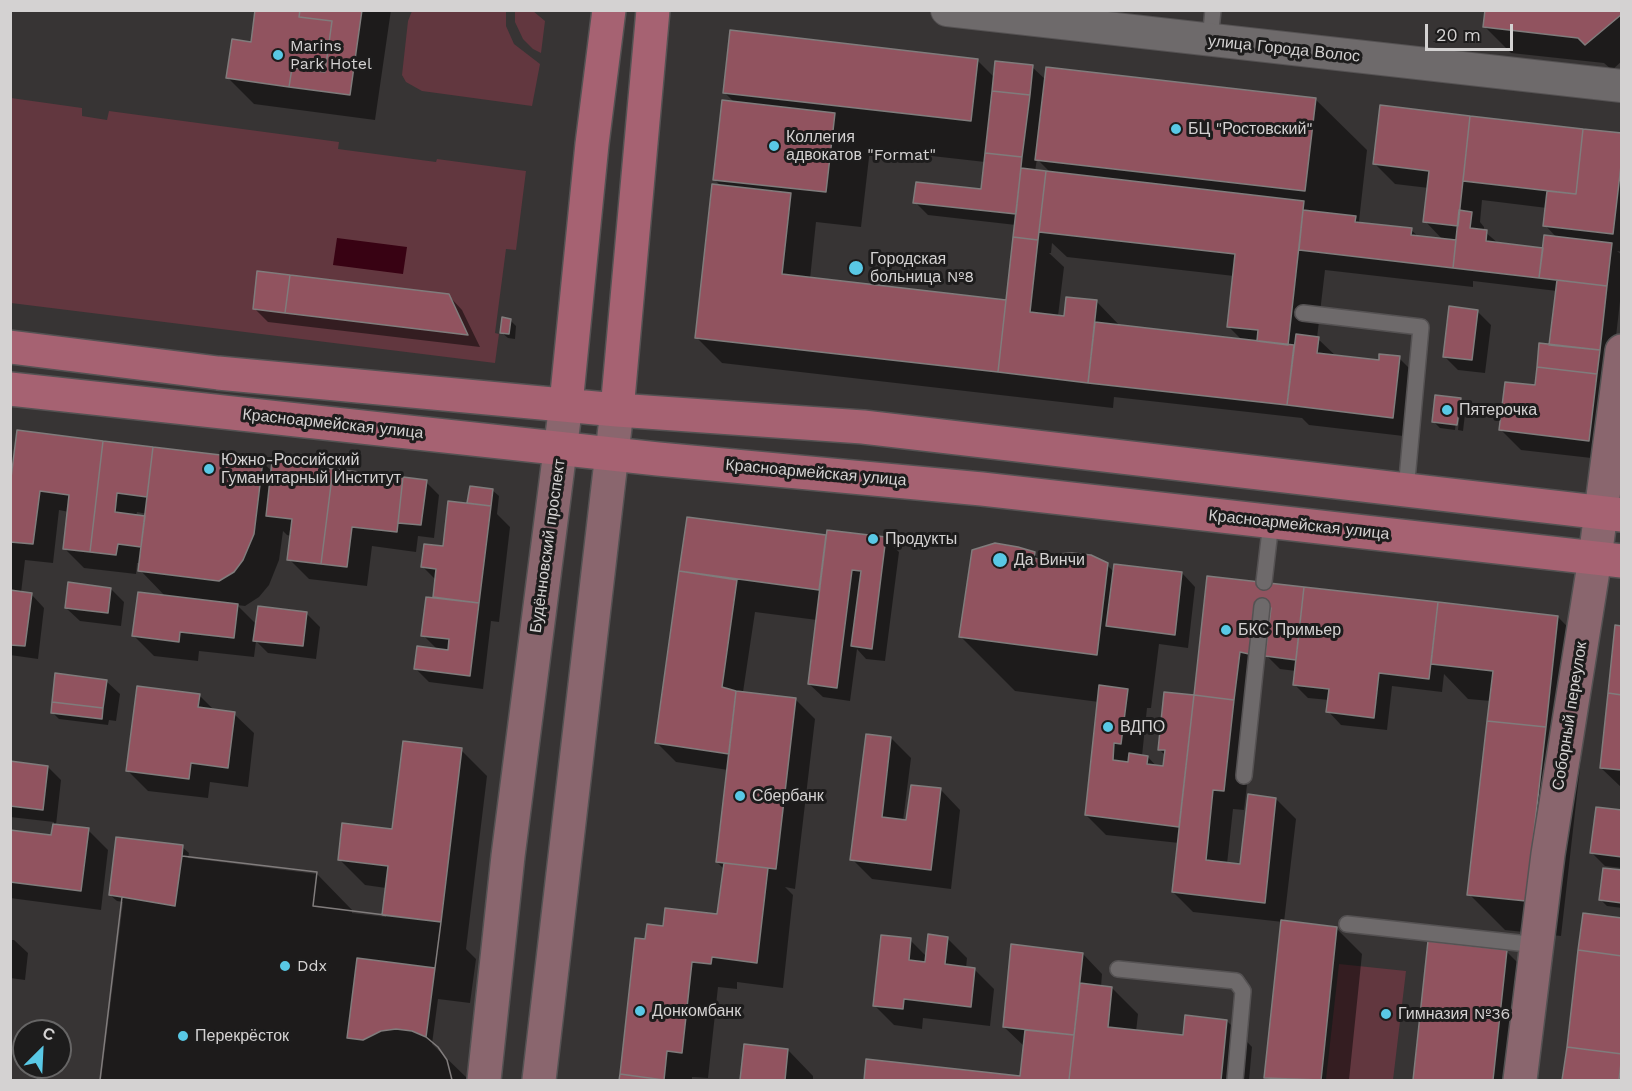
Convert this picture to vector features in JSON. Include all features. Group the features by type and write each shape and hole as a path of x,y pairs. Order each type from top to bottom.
{"main road":[{"name":"Будённовский проспект","path":"484,1080 509,845 561,448 592,144 609,10"},
{"path":"539,1080 613,453 653,10"},
{"path":"10,347 218,373 617,410 862,427 1611,514"},
{"name":"Соборный переулок","path":"1520,1080 1548,854 1608,559 1622,351"},
{"name":"Красноармейская улица","path":"10,388 658,459 982,489 1608,559"}],"street":[{"name":"улица Города Волос","path":"947,10 1212,25 1622,86"}],"lane":[{"path":"1303,313 1421,327 1406,490"},
{"path":"1264,582 1271,522"},
{"path":"1244,776 1262,606"},
{"path":"1347,924 1537,945"},
{"path":"1118,969 1236,981 1243,991 1235,1080"}],"shaded area":[{"path":"515,10 533,11 545,21 541,53 523,39 515,22"},
{"path":"412,11 506,11 506,26 514,44 540,64 532,106 422,91 406,82 402,75 408,21"},
{"path":"11,98 82,108 82,116 107,120 109,111 339,142 338,149 526,171 516,250 506,249 495,333 499,334 495,363 11,303"},
{"path":"337,238 407,247 403,274 333,265"},
{"path":"1339,964 1406,971 1393,1080 1326,1079"}],"building":[{"name":"Marins Park Hotel","path":"255,10 300,10 299,17 332,21 325,72 292,68 289,87 226,78 232,39 251,42"},
{"path":"300,10 362,10 350,95 289,87 292,68 325,72 332,21 299,17"},
{"path":"1485,10 1622,10 1622,14 1585,45 1578,38 1483,27"},
{"path":"730,30 978,59 971,121 723,93"},
{"path":"995,61 1033,65 1030,95 992,91"},
{"name":"БЦ \"Ростовский\"","path":"1046,67 1316,98 1305,191 1035,160"},
{"path":"992,91 1030,95 1022,157 985,153"},
{"name":"Коллегия адвокатов \"Format\"","path":"722,100 835,113 826,192 713,180"},
{"path":"1380,105 1470,116 1458,226 1423,222 1429,171 1373,164"},
{"path":"1470,116 1583,129 1576,194 1463,181"},
{"path":"1583,129 1622,133 1622,157 1613,234 1543,226 1547,191 1576,194"},
{"path":"985,153 1022,157 1016,214 913,203 916,182 981,189"},
{"path":"1021,168 1046,171 1038,240 1013,237"},
{"path":"1046,171 1304,201 1288,345 1257,341 1258,330 1227,327 1235,254 1039,232"},
{"path":"712,184 791,193 782,274 1006,300 998,372 695,338"},
{"path":"1303,210 1356,216 1355,222 1412,228 1411,235 1456,240 1453,268 1299,250"},
{"path":"1459,210 1472,212 1470,228 1487,230 1486,241 1543,248 1539,278 1453,268"},
{"path":"1544,235 1612,243 1607,286 1539,278"},
{"path":"1013,237 1038,240 1030,312 1064,316 1066,297 1097,300 1088,383 998,372"},
{"path":"257,271 290,275 285,313 253,309"},
{"path":"290,275 449,294 468,335 285,313"},
{"path":"1557,280 1607,286 1600,350 1549,345"},
{"path":"1449,306 1478,310 1472,360 1443,357"},
{"path":"502,317 511,319 509,334 500,333"},
{"path":"1095,322 1294,345 1287,405 1088,383"},
{"path":"1296,334 1319,337 1317,353 1379,360 1379,354 1400,356 1393,418 1287,405"},
{"path":"1539,343 1600,350 1597,374 1537,367"},
{"path":"1537,367 1597,374 1589,441 1499,430 1505,382 1535,385"},
{"path":"1435,395 1461,398 1457,425 1432,422"},
{"path":"17,430 103,441 90,552 63,549 69,495 40,491 33,544 10,542 10,486"},
{"path":"103,441 153,447 147,497 117,493 115,512 145,516 141,547 118,544 116,555 90,552"},
{"path":"153,447 263,460 254,534 243,560 234,572 219,581 138,571"},
{"path":"272,461 333,469 321,564 287,560 292,519 266,516"},
{"path":"333,469 403,477 397,532 352,527 347,567 321,564"},
{"path":"403,477 427,480 421,525 398,523"},
{"path":"470,486 493,489 491,506 467,503"},
{"path":"448,501 491,506 479,603 433,597 436,569 421,567 424,544 443,546"},
{"path":"687,517 826,535 819,590 679,571"},
{"path":"827,530 886,537 872,649 851,646 861,571 852,570 837,688 808,684"},
{"path":"995,543 1035,552 1034,558 1057,562 1057,554 1072,553 1091,555 1108,563 1097,655 959,637 972,550"},
{"path":"1114,564 1182,572 1175,635 1106,626"},
{"path":"679,571 737,580 722,687 736,691 729,754 655,743"},
{"name":"БКС Примьер","path":"1207,576 1304,587 1296,660 1265,656 1271,608 1254,606 1249,654 1240,652 1234,700 1194,695"},
{"path":"68,582 111,588 108,613 65,608"},
{"path":"1304,587 1438,602 1429,679 1379,673 1374,718 1326,712 1329,689 1293,685"},
{"path":"10,590 32,593 25,646 10,645"},
{"path":"138,592 238,604 234,638 180,632 179,642 132,636"},
{"path":"426,597 479,603 470,676 414,669 417,646 448,650 449,639 421,636"},
{"path":"1438,602 1558,616 1546,727 1487,721 1493,671 1431,664"},
{"path":"258,606 307,612 303,646 253,641"},
{"path":"1615,625 1622,626 1622,695 1608,693"},
{"path":"55,673 107,680 103,708 52,702"},
{"path":"1099,685 1128,689 1121,744 1114,743 1113,760 1128,762 1129,753 1148,756 1147,764 1163,766 1165,750 1158,750 1164,692 1194,695 1179,827 1085,815"},
{"path":"137,686 200,694 198,707 235,712 228,768 191,763 189,779 126,771"},
{"path":"736,691 796,698 776,869 716,862"},
{"path":"1608,693 1622,695 1622,770 1600,768"},
{"path":"1194,695 1234,700 1224,791 1213,790 1206,860 1240,864 1248,794 1276,798 1265,903 1172,892"},
{"path":"52,702 103,708 102,719 51,713"},
{"path":"1487,721 1546,727 1526,901 1467,895"},
{"path":"866,734 891,737 882,817 906,820 911,785 941,788 931,870 850,860"},
{"path":"403,741 462,748 441,922 382,915 388,866 338,860 342,823 392,829"},
{"path":"10,761 48,766 43,810 10,806"},
{"path":"1596,807 1622,810 1622,857 1590,853"},
{"path":"53,824 89,828 81,891 10,882 10,830 51,835"},
{"path":"116,837 183,845 182,856 317,872 313,906 441,922 426,1037 438,1047 447,1060 452,1080 100,1080 122,897 109,895"},
{"path":"182,856 317,872 313,906 441,922 435,968 357,958 347,1038 363,1040 381,1031 396,1029 412,1031 426,1037 438,1047 447,1060 452,1080 100,1080 122,897 175,906"},
{"path":"724,863 768,868 757,963 712,957 711,964 692,962 682,1053 667,1051 664,1080 620,1074 635,938 645,939 647,924 663,926 665,908 717,914"},
{"path":"1603,868 1622,870 1622,903 1599,900"},
{"path":"1583,913 1622,918 1622,956 1578,950"},
{"path":"1281,920 1337,927 1321,1080 1264,1078"},
{"path":"928,934 948,937 945,964 975,968 971,1007 904,999 903,1009 873,1006 881,935 911,938 909,960 925,962"},
{"path":"1428,941 1507,950 1493,1080 1413,1080"},
{"path":"1011,944 1083,953 1074,1035 1003,1027"},
{"path":"1578,950 1622,956 1622,1054 1567,1047"},
{"path":"1080,983 1112,987 1108,1027 1183,1035 1185,1015 1227,1020 1221,1080 1069,1080"},
{"path":"1025,1030 1074,1035 1069,1080 864,1080 866,1059 1020,1076"},
{"path":"744,1044 788,1049 785,1080 740,1080"},
{"path":"1567,1047 1622,1054 1619,1080 1562,1080"},
{"path":"620,1074 664,1080 619,1080"}],"place":[{"name":"Marins Park Hotel","path":"278,55"},
{"name":"БЦ \"Ростовский\"","path":"1176,129"},
{"name":"Коллегия адвокатов \"Format\"","path":"774,146"},
{"name":"Городская больница №8","path":"856,268"},
{"name":"Пятерочка","path":"1447,410"},
{"name":"Южно-Российский Гуманитарный Институт","path":"209,469"},
{"name":"Продукты","path":"873,539"},
{"name":"Да Винчи","path":"1000,560"},
{"name":"БКС Примьер","path":"1226,630"},
{"name":"ВДПО","path":"1108,727"},
{"name":"Сбербанк","path":"740,796"},
{"name":"Ddx","path":"285,966"},
{"name":"Донкомбанк","path":"640,1011"},
{"name":"Гимназия №36","path":"1386,1014"},
{"name":"Перекрёсток","path":"183,1036"}]}
